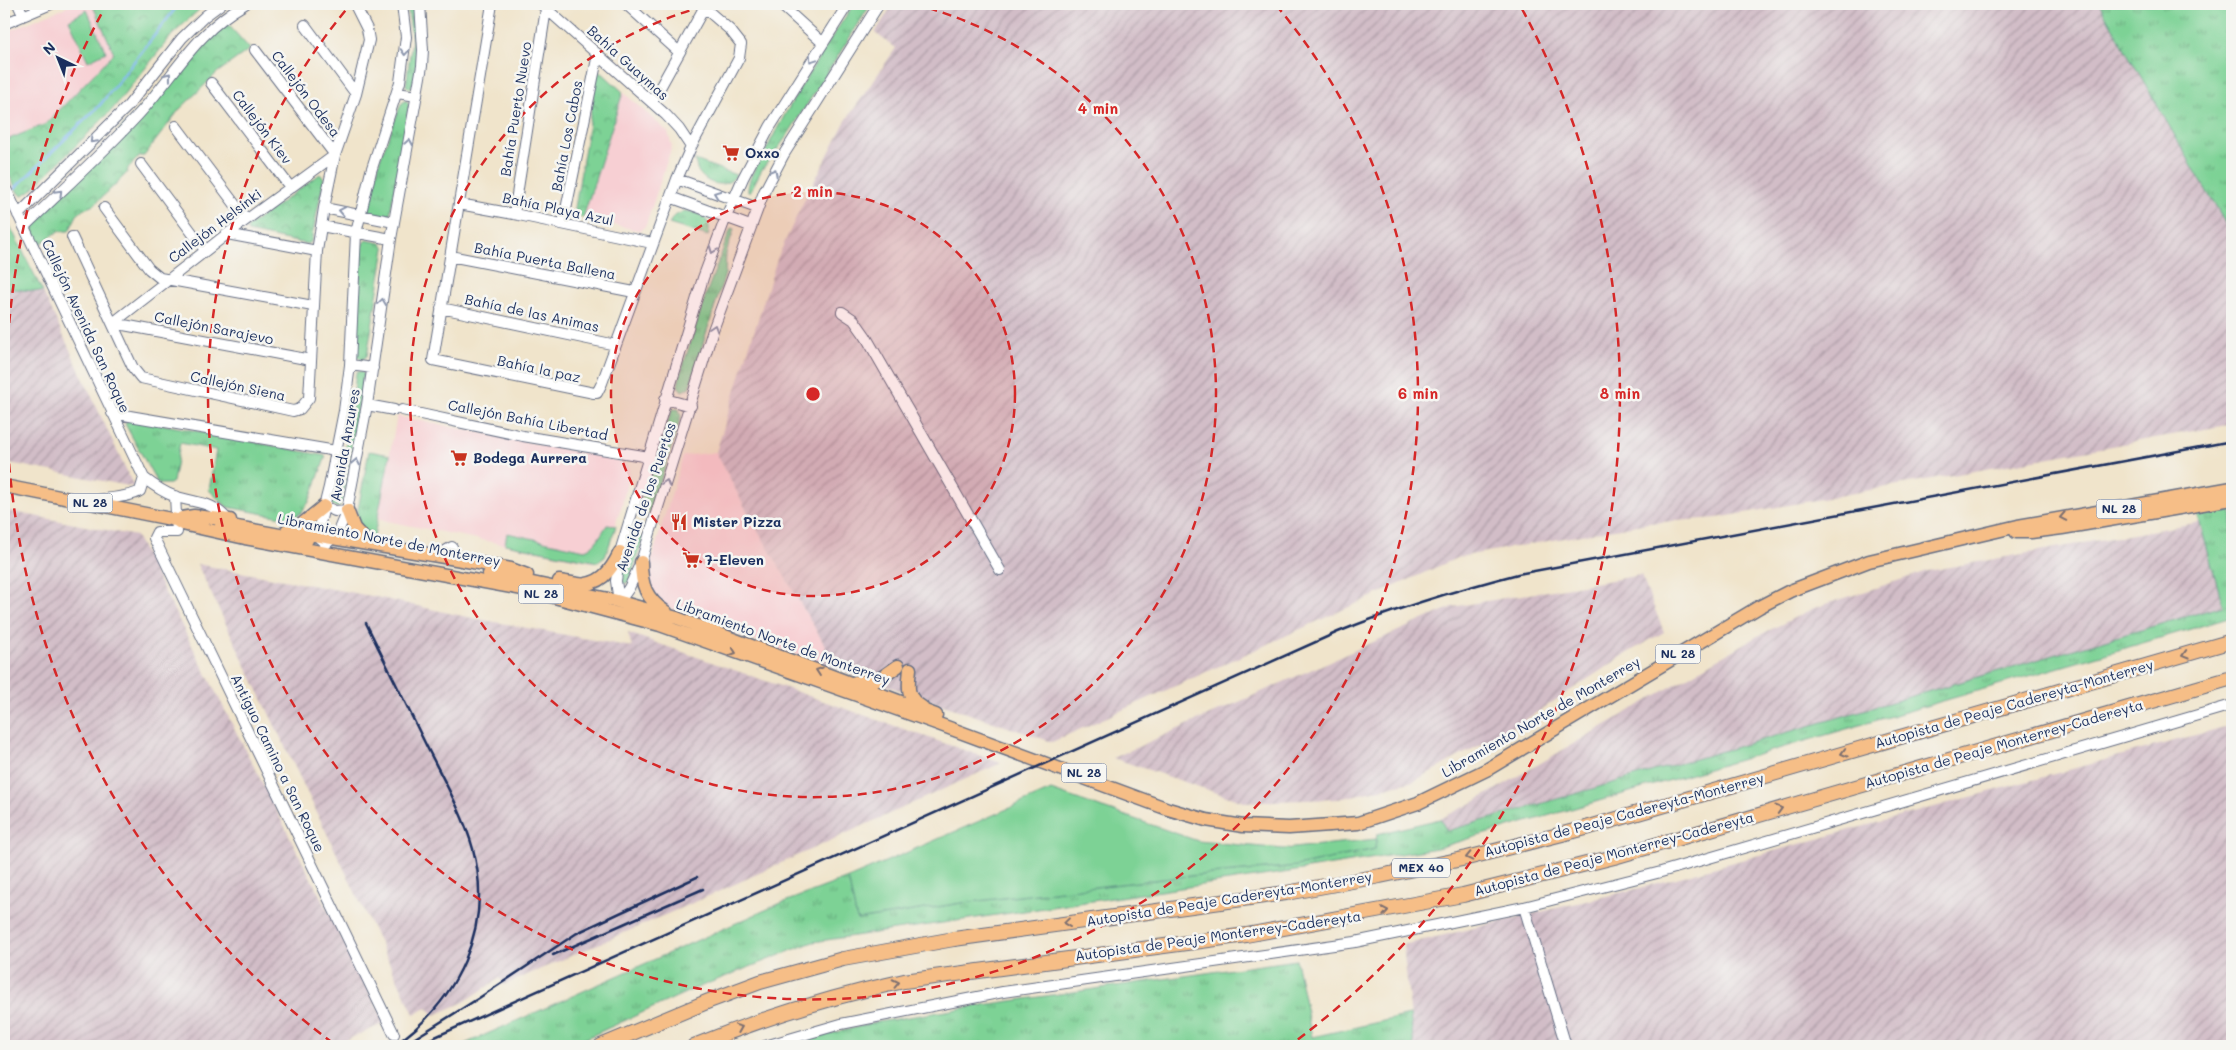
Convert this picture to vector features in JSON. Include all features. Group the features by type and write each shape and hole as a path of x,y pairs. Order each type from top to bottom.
{"highway":[{"name":"Autopista de Peaje Cadereyta-Monterrey","path":"601,1046 760,982 844,959 954,939 1286,892 1380,876 1475,856 1586,828 2232,641"},
{"name":"Autopista de Peaje Monterrey-Cadereyta","path":"694,1046 772,1015 896,983 1246,935 1404,907 1498,887 1614,857 2232,678"}],"main road":[{"name":"Libramiento Norte de Monterrey","path":"4,486 179,519 326,539 526,584 660,625 869,699 1188,816 1229,824 1274,828 1318,827 1358,823 1418,803 1488,769 1692,646 1790,591 1869,561 2077,514 2232,488"},
{"path":"2086,524 2149,507 2161,501 2179,503 2232,497"},
{"name":"Libramiento Norte de Monterrey","path":"2006,530 2031,532 2086,524 2232,497"},
{"path":"286,530 302,524 324,506"},
{"path":"347,510 354,528 368,543"},
{"path":"179,519 194,516 249,522 326,539 368,543 511,569 528,576 584,584"},
{"name":"Libramiento Norte de Monterrey","path":"179,519 182,524 245,538 400,565 526,584"},
{"path":"245,538 254,535 321,546 326,539"},
{"path":"326,539 339,551 400,565"},
{"path":"526,584 584,584 603,578 612,567 620,552"},
{"path":"641,562 641,580 646,594 660,608 677,618"},
{"path":"490,565 526,584 608,604 620,602 633,611 694,633 715,646"},
{"name":"Libramiento Norte de Monterrey","path":"620,602 677,618 932,713 1102,781 1184,810 1224,819 1266,824 1316,822 1357,817 1366,819"},
{"path":"847,681 878,680 904,668 910,696 914,703 932,713"}],"street":[{"path":"18,4 23,15"},
{"path":"4,24 51,4"},
{"path":"18,215 128,106 182,38 221,4"},
{"name":"Avenida Anzures","path":"402,4 406,37 404,60 397,93 371,171 356,233 350,366 336,451 319,523 326,539 341,528 347,510 367,405 391,239 417,96 423,50 420,4"},
{"name":"Bahía la paz","path":"492,4 433,360 586,393 597,393 677,179 691,147 734,69 740,51 740,44 736,37 702,6"},
{"path":"626,4 679,52"},
{"path":"780,4 823,42"},
{"name":"Avenida de los Puertos","path":"620,602 616,581 620,552 711,254 733,200 770,127 848,4"},
{"name":"Avenida de los Puertos","path":"620,602 641,562 714,330 757,208 777,166 880,4"},
{"path":"24,227 138,114 186,53 240,5"},
{"name":"Callejón Siena","path":"72,237 133,368 142,378 293,411 306,405 311,360 317,252 324,208 335,155 356,94 369,40 367,29 355,5"},
{"name":"Bahía Guaymas","path":"544,6 652,102 679,129 691,147"},
{"name":"Bahía Puerto Nuevo","path":"514,214 544,6"},
{"path":"652,102 702,6"},
{"path":"305,26 356,94"},
{"name":"Callejón Odesa","path":"255,50 335,155"},
{"name":"Bahía Los Cabos","path":"564,224 598,54"},
{"name":"Callejón Kiev","path":"211,84 290,187"},
{"path":"397,93 417,96"},
{"path":"128,106 138,114"},
{"path":"176,126 246,219"},
{"name":"Callejón Helsinki","path":"113,323 226,234 335,155"},
{"path":"141,164 205,250"},
{"path":"677,179 757,208"},
{"name":"Callejón Avenida San Roque","path":"4,186 144,478"},
{"path":"670,197 750,226"},
{"name":"Bahía Playa Azul","path":"459,204 652,243"},
{"path":"104,208 149,269 166,280 313,306"},
{"path":"324,208 394,222"},
{"path":"321,226 391,239"},
{"path":"226,234 317,252"},
{"name":"Bahía Puerta Ballena","path":"450,256 634,292"},
{"name":"Bahía de las Animas","path":"441,308 616,345"},
{"path":"842,312 854,320 866,337 1000,570"},
{"name":"Callejón Sarajevo","path":"113,323 311,360"},
{"path":"350,366 373,368"},
{"path":"665,400 691,406"},
{"name":"Callejón Bahía Libertad","path":"367,405 523,436 649,457"},
{"path":"112,413 336,451"},
{"path":"85,502 106,497 134,495 140,491 144,478 175,496 214,506 228,520"},
{"path":"175,496 179,519"},
{"path":"324,506 335,511 347,510"},
{"name":"Antiguo Camino a San Roque","path":"179,519 177,532 158,532 154,538 394,1034"},
{"path":"765,1046 841,1024 1003,992 1355,942 1524,907 1661,872 2232,705"},
{"path":"1524,907 1566,1046"}],"shaded area":[{"path":"73,4 92,4 114,53 46,124 4,141 4,33"},
{"path":"893,4 2099,4 2232,235 2232,424 1717,518 1648,523 1459,557 1052,742 820,663 826,647 749,515 716,452 777,259 800,209 845,122 896,48 875,33"},
{"path":"623,92 668,132 672,146 646,225 641,231 583,218"},
{"path":"4,288 43,292 134,487 4,462"},
{"path":"397,416 593,455 624,463 629,468 629,474 622,505 603,560 591,562 377,519"},
{"path":"716,452 749,515 826,647 820,663 727,631 667,607 658,601 646,577 683,456"},
{"path":"4,510 136,536 385,1023 333,1046 4,1046"},
{"path":"2200,522 2223,606 1446,831 1440,819 1474,802 1756,637 1814,608 1928,571"},
{"path":"197,564 632,647 628,633 1001,763 713,894 504,985 500,978 464,1002 435,1015 427,1008 414,1014"},
{"path":"1641,575 1664,632 1629,652 1522,722 1414,781 1339,799 1244,802 1113,758 1452,607"},
{"path":"2232,725 2232,1046 1414,1046 1403,945 1640,888"}],"green space":[{"path":"92,4 205,4 172,35 111,111 30,191 23,195 18,193 4,165 4,141 46,124 114,53"},
{"path":"407,4 415,4 417,23 417,61 410,89 406,86 412,40"},
{"path":"854,4 871,4 787,136 761,171 750,192 748,192 749,181 754,170 786,112"},
{"path":"2099,4 2232,4 2232,235"},
{"path":"87,10 106,52 88,61 69,20"},
{"path":"225,21 250,49 218,72 179,110 144,156 140,156 128,168 127,173 94,205 84,209 77,215 69,231 59,231 39,245 32,231 35,222 189,55"},
{"path":"600,71 623,92 583,218 574,214 597,74"},
{"path":"406,100 409,105 390,214 388,216 369,212 380,159 401,104"},
{"path":"695,160 736,175 724,184 714,183 705,179 700,173"},
{"path":"320,174 324,178 311,242 307,244 248,232 249,226"},
{"path":"684,211 704,217 709,225 708,236 669,224 673,217"},
{"path":"4,214 43,292 4,288"},
{"path":"731,228 734,229 726,253 725,274 689,388 682,391 678,386 680,375 706,294"},
{"path":"366,240 381,243 385,248 367,356 362,360 355,355 361,252 363,243"},
{"path":"360,371 364,374 343,498 338,508 329,504 329,499 349,434 356,373"},
{"path":"672,409 679,409 681,417 651,512 644,515 640,512 642,498"},
{"path":"129,418 326,456 309,502 300,514 287,518 227,507 209,490 216,450 180,443 173,482 170,484 158,484 125,424"},
{"path":"369,451 390,455 374,536 372,537 359,526 357,515"},
{"path":"2232,505 2232,617 1437,848 1283,873 813,942 694,989 569,1046 460,1046 779,904 848,878 857,920 961,903 1179,877 1297,866 1375,849 1377,834 1440,819 1447,831 2223,606 2197,512"},
{"path":"607,525 616,526 605,557 598,562 505,544 507,533 585,550 595,543"},
{"path":"638,533 643,538 629,582 621,584 618,577 632,534"},
{"path":"1051,790 1198,841 1284,849 1376,839 1375,849 1297,866 1179,877 961,903 857,920 848,878"},
{"path":"1296,960 1312,1037 1410,1015 1414,1046 801,1046 805,1040 878,1022"}],"waterway":[{"path":"14,189 100,105 179,4"}],"railway":[{"path":"415,1046 1338,632 1405,607 1518,574 2232,441"},
{"path":"366,623 458,809 473,849 478,878 478,907 474,934 465,961 452,985 435,1008 416,1028 393,1046"},
{"path":"412,1040 577,933 697,877"},
{"path":"553,955 703,889"}],"place":[{"name":"Oxxo","path":"731,153"},
{"name":"Bodega Aurrera","path":"459,458"},
{"name":"Mister Pizza","path":"679,522"},
{"name":"7-Eleven","path":"691,560"}]}
